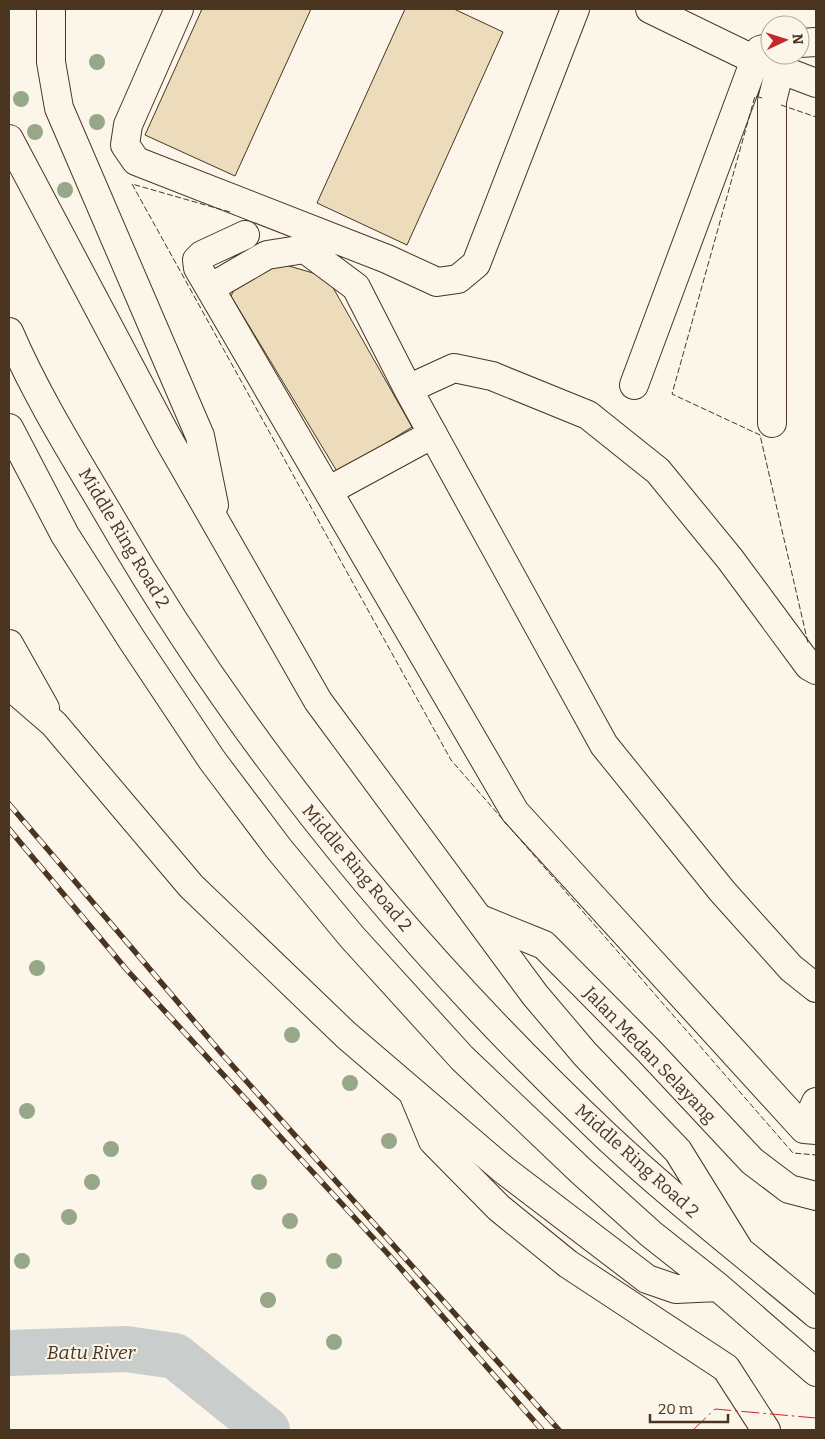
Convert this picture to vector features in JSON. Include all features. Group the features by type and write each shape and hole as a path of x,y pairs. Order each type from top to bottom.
{"main road":[{"path":"50,9 50,62 59,108 200,436 218,526"},
{"path":"179,9 128,125 125,145 136,161 387,259 437,282 458,279 476,264 575,9"},
{"path":"650,9 697,19 760,54"},
{"path":"634,385 765,65"},
{"path":"769,65 772,101 772,423"},
{"path":"781,65 816,83"},
{"path":"10,146 167,437 318,701 535,995 585,1054 678,1151 738,1248"},
{"path":"245,235 197,260 198,268 515,812 810,1130"},
{"path":"210,288 268,255 305,249 356,287 432,434 604,745 722,891 791,968 816,988"},
{"name":"Middle Ring Road 2","path":"9,332 52,417 134,559 248,732 322,828 397,918 491,1022 606,1136 678,1200 816,1314"},
{"path":"408,389 454,368 492,376 588,415 658,471 730,559 809,666 816,670"},
{"path":"9,428 66,536 212,760 279,849 352,937 462,1058 644,1228 718,1287 816,1372"},
{"path":"328,491 432,434"},
{"path":"9,644 54,724"},
{"path":"9,686 54,724 191,886 346,1035 413,1093 504,1170 647,1279 676,1289 718,1287"},
{"name":"Jalan Medan Selayang","path":"480,920 544,944 650,1052 752,1161 790,1189 816,1196"},
{"path":"413,1093 433,1141 499,1208 568,1264 726,1368 766,1430"},
{"path":"810,1130 816,1102"}],"building":[{"path":"202,9 311,9 235,176 145,135"},
{"path":"405,9 454,9 503,32 407,245 317,203"},
{"path":"275,262 327,277 412,427 338,473 231,296 239,279"}],"waterway":[{"name":"Batu River","path":"9,1353 126,1349 175,1356 267,1430"}],"railway":[{"path":"9,804 223,1055 559,1430"},
{"path":"9,829 126,969 388,1254 542,1430"}],"fence":[{"path":"762,98 755,96 672,394 760,435 808,643"},
{"path":"781,105 816,117"},
{"path":"230,212 132,184 451,760 793,1153 816,1155"}],"power":[{"path":"693,1430 715,1409 816,1418"}]}
